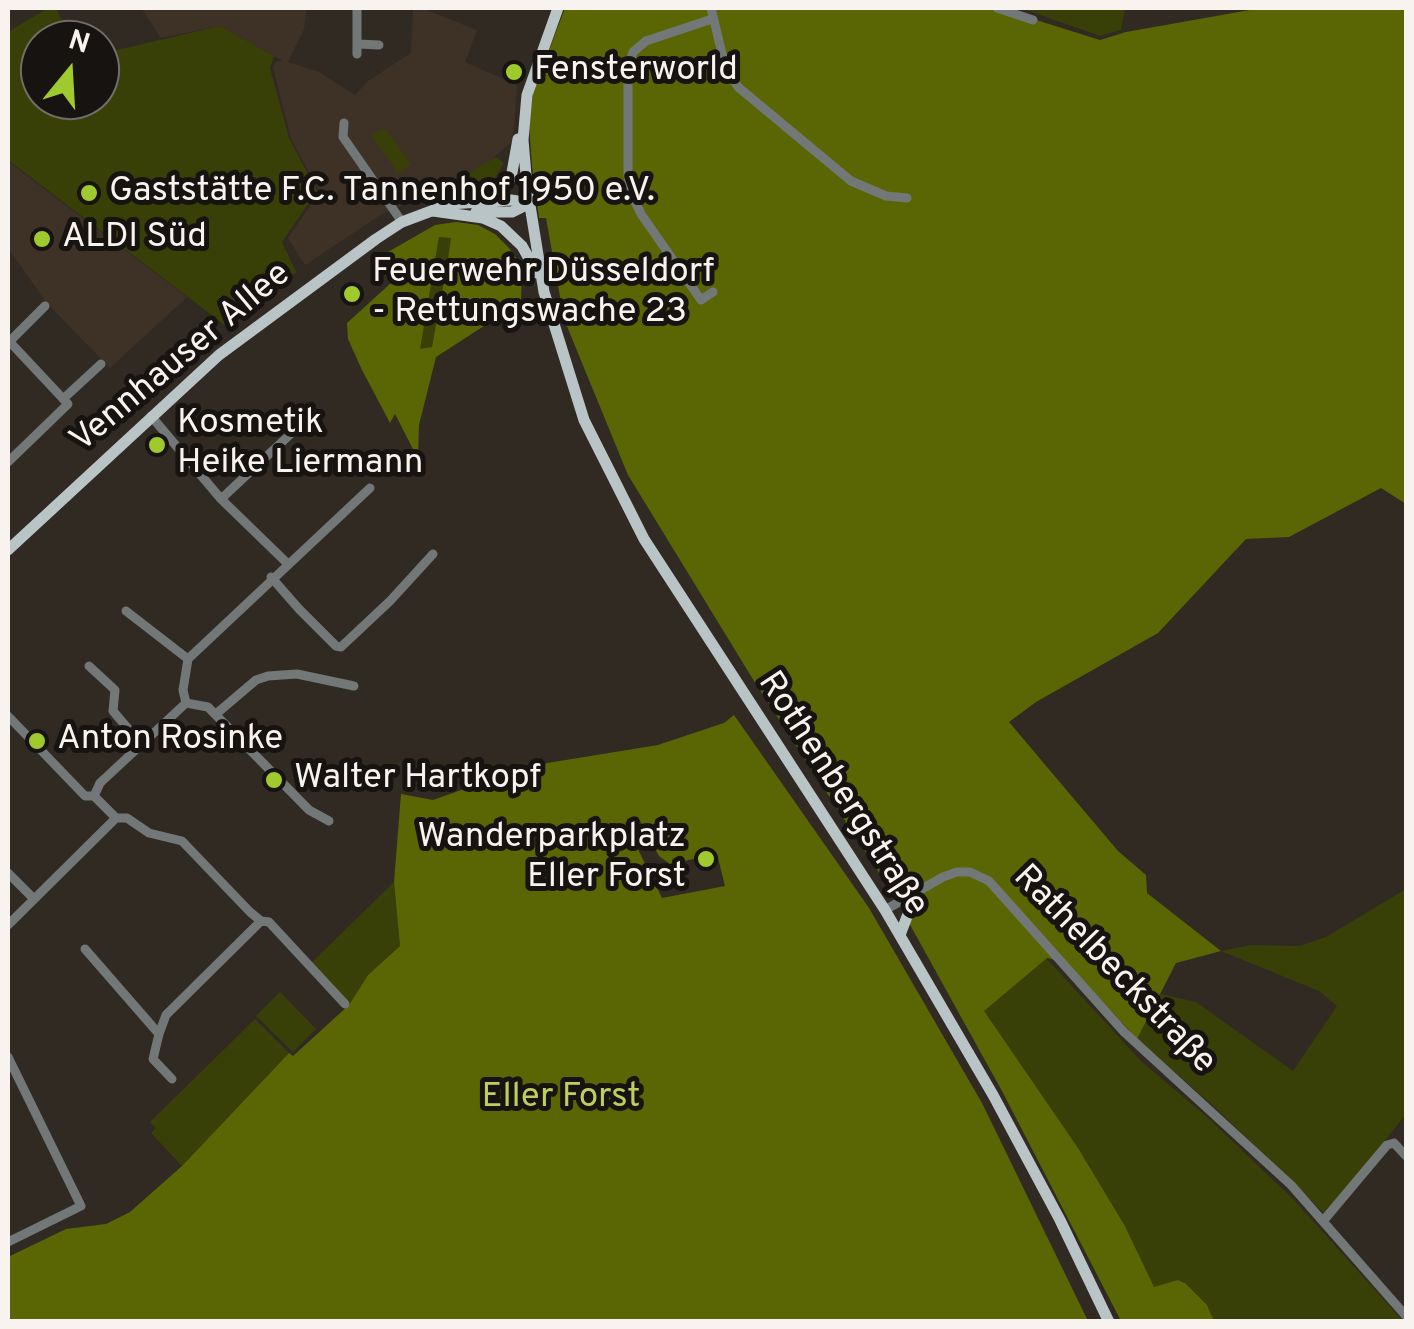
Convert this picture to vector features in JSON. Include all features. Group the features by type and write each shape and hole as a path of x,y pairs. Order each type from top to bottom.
{"main road":[{"path":"474,202 499,192 514,172 527,95 558,8"},
{"name":"Rothenbergstraße","path":"523,132 544,292"},
{"name":"Vennhauser Allee","path":"8,550 151,416 269,316 402,222 450,204 511,200 530,204"},
{"name":"Vennhauser Allee","path":"433,212 512,212 530,204"},
{"name":"Vennhauser Allee","path":"433,212 483,218 512,235"},
{"name":"Rothenbergstraße","path":"512,235 527,253 544,292 584,420 644,539 900,935 993,1095 1109,1322"},
{"path":"900,935 916,892"}],"street":[{"path":"358,8 357,49 378,45"},
{"path":"997,8 1033,20"},
{"path":"713,292 700,300 632,196 628,175 628,68 632,52 639,45 711,13 726,66 738,87 851,181 878,194 907,198"},
{"path":"344,123 342,137 402,222"},
{"path":"667,269 691,285"},
{"path":"8,462 68,404 8,341 45,306"},
{"path":"64,399 100,364"},
{"path":"151,416 221,499 287,563"},
{"path":"221,499 298,427"},
{"path":"186,703 183,690 188,659 370,488"},
{"path":"271,578 298,609 341,647 390,602 433,554"},
{"path":"126,611 188,659"},
{"path":"89,666 115,690 113,710 141,744"},
{"path":"216,714 256,680 280,673 354,686"},
{"path":"94,796 100,784 186,703 199,703 216,714 310,810 330,821"},
{"path":"8,716 84,796 94,796 116,818"},
{"path":"8,925 116,818 127,818 148,833 182,842 261,921 269,922 345,1004"},
{"name":"Rathelbeckstraße","path":"885,910 957,872 970,872 990,881 1135,1043 1250,1145 1324,1220 1406,1316"},
{"path":"8,873 34,899"},
{"path":"172,1079 153,1059 166,1015 261,921"},
{"path":"84,949 159,1034"},
{"path":"8,1057 81,1206 8,1242"},
{"path":"1324,1220 1386,1145 1394,1143 1406,1156"}],"shaded area":[{"path":"141,8 307,8 304,29 288,62 319,72 355,95 368,81 411,53 413,8 421,8 477,30 465,62 517,85 513,141 477,172 382,214 305,265 288,238 320,192 291,139 273,67 277,61 283,61 220,26 161,38"},
{"path":"9,162 187,297 110,368 46,302 8,248"}],"green space":[{"path":"48,8 56,8 62,20 28,20"},
{"path":"565,8 998,8 1100,40 1261,8 1406,8 1406,504 1381,488 1289,537 1246,539 1158,633 1036,702 1009,722 1118,851 1146,875 1147,893 1221,951 1176,963 1137,1039 1067,963 1047,958 984,1011 1078,1148 1125,1226 1154,1287 1178,1280 1185,1283 1207,1305 1214,1321 1121,1321 1002,1091 893,894 754,681 628,475 564,319 546,218 539,218 529,124 533,93"},
{"path":"1021,8 1125,8 1121,30 1100,36"},
{"path":"20,25 20,120 120,120 120,49 220,26 274,56 270,68 289,138 317,191 282,242 296,272 226,326 8,160 8,32"},
{"path":"382,129 411,164 401,171 395,173 371,135"},
{"path":"496,157 504,163 495,178 436,193"},
{"path":"435,225 478,225 495,234 522,266 521,302 436,357 419,425 418,459 395,414 390,423 362,370 348,339 347,323 391,283 374,260","holes":["439,237 451,238 432,347 420,349"]},
{"path":"439,236 452,238 432,348 419,350"},
{"name":"Eller Forst","path":"734,715 869,908 982,1103 1088,1321 8,1321 8,1257 66,1229 106,1224 130,1212 182,1166 289,1053 293,1056 349,1005 368,975 400,946 394,882 401,794 433,800 529,766 658,745 724,723","holes":["638,817 659,856 670,864 717,854 725,886 662,898 625,823"]},
{"path":"394,882 400,946 368,975 349,1005 310,964"},
{"path":"1406,889 1406,1114 1326,1215 1219,1111 1137,1039 1161,994 1196,1002 1293,1071 1337,1006 1319,991 1221,951 1251,945 1300,946 1326,937"},
{"path":"1046,958 1142,1062 1206,1116 1294,1200 1403,1321 1214,1321 1207,1305 1185,1283 1178,1280 1154,1288 1125,1226 1078,1148 983,1011"},
{"path":"280,992 316,1029 293,1052 256,1016"},
{"path":"255,1019 289,1053 182,1166 151,1133 156,1128 150,1122"}],"place":[{"name":"Fensterworld","path":"514,72"},
{"name":"Gaststätte F.C. Tannenhof 1950 e.V.","path":"89,193"},
{"name":"ALDI Süd","path":"42,239"},
{"name":"Feuerwehr Düsseldorf - Rettungswache 23","path":"352,294"},
{"name":"Kosmetik Heike Liermann","path":"157,445"},
{"name":"Anton Rosinke","path":"37,741"},
{"name":"Walter Hartkopf","path":"274,780"},
{"name":"Wanderparkplatz Eller Forst","path":"706,859"}]}
